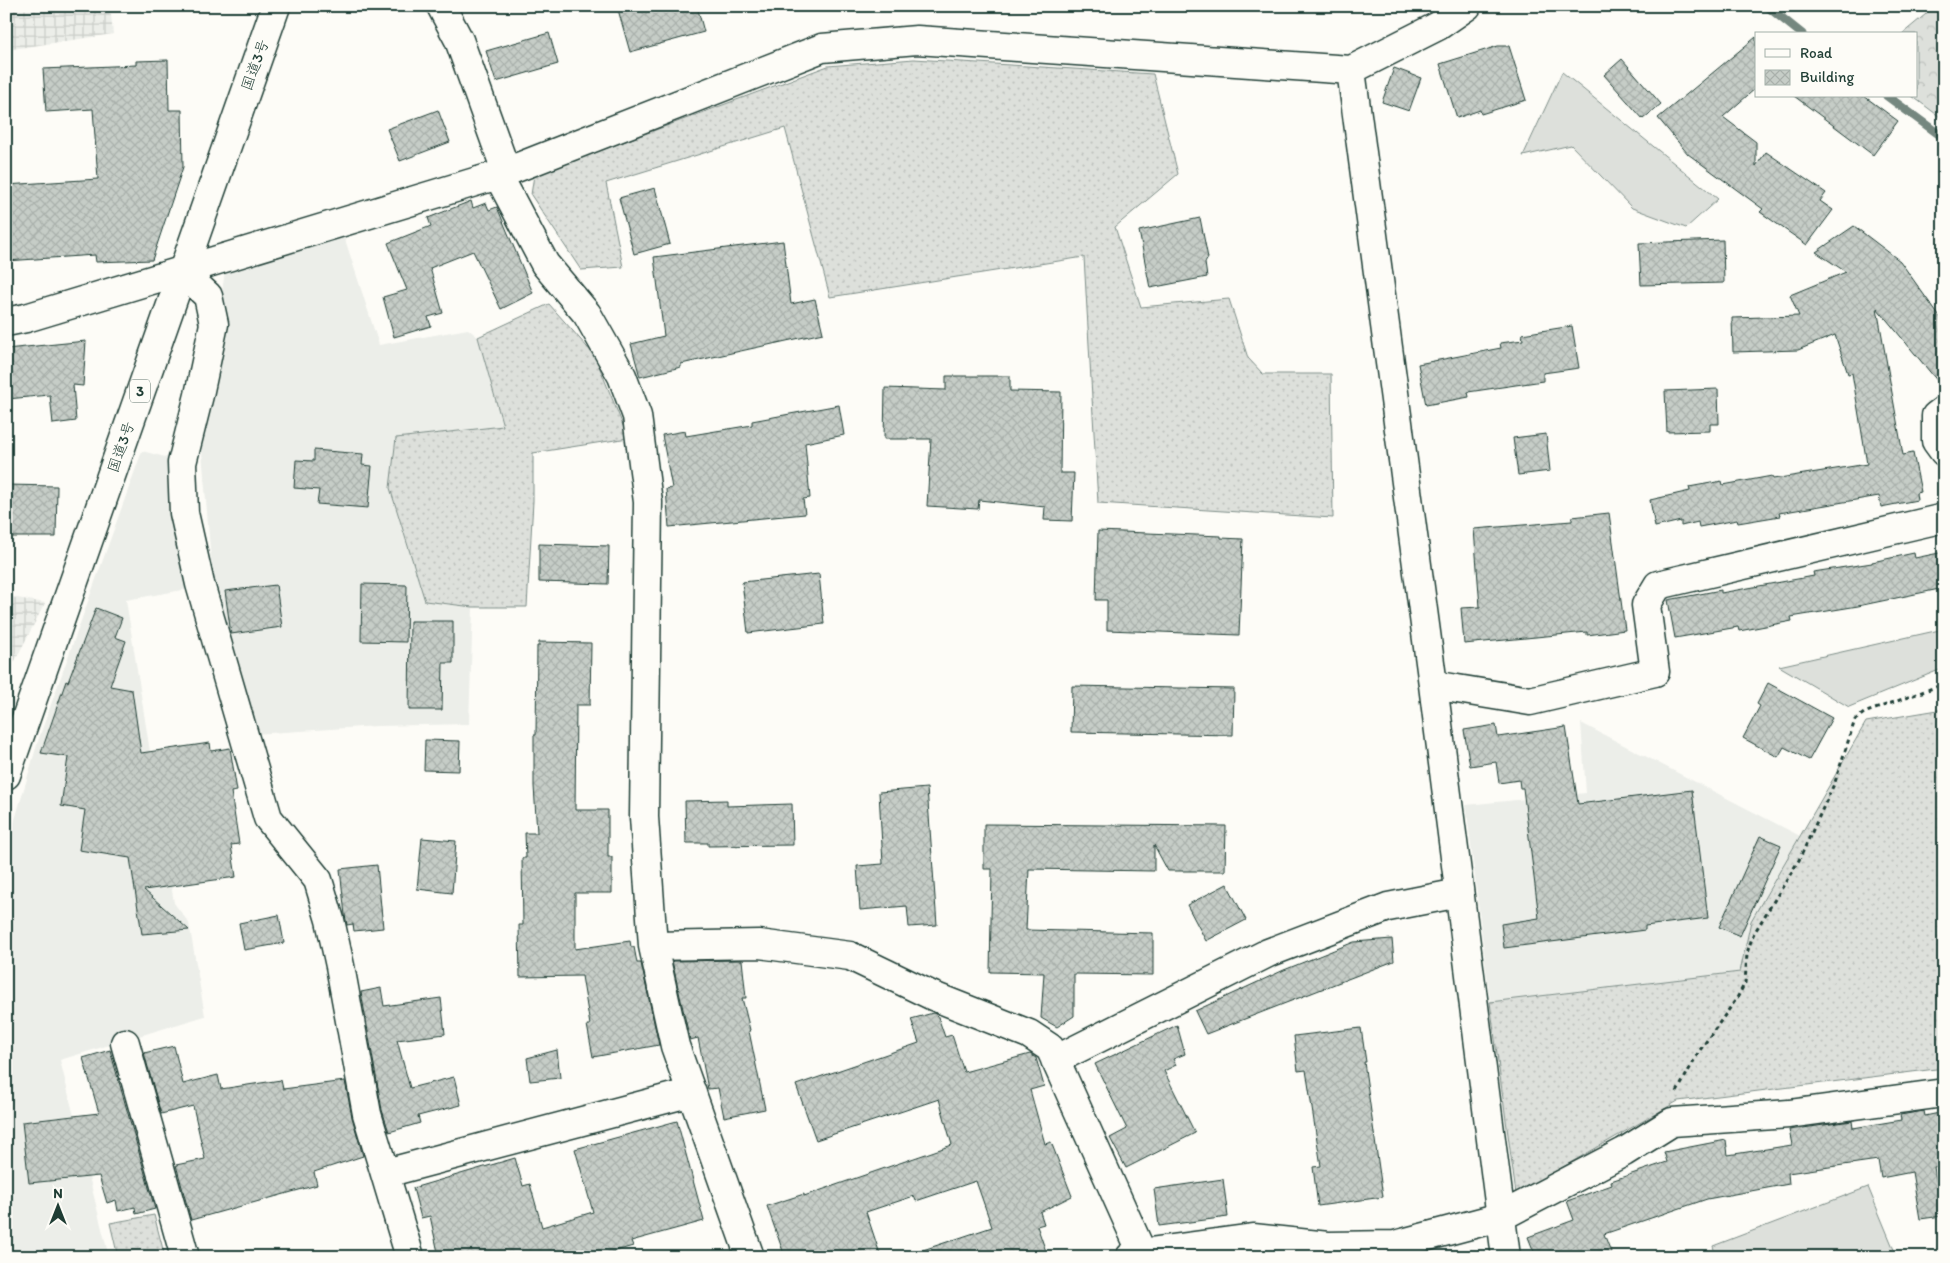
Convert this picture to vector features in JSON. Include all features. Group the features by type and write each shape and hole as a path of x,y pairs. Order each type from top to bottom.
{"main road":[{"name":"国道3号","path":"6,776 276,6"},
{"path":"441,6 459,40 502,173 545,264 587,314 622,376 637,416 648,502 644,818 653,946 675,1046 746,1256"},
{"path":"6,322 26,318 182,272 502,173 822,48 917,40 1351,70 1438,26 1467,6"},
{"path":"1351,70 1433,685 1506,1257"},
{"path":"182,272 208,296 214,324 182,463 184,512 200,584 268,818 318,880 330,920 340,966 366,1114 386,1172 410,1257"},
{"path":"1944,410 1936,416 1936,441 1944,452"},
{"path":"1433,685 1530,702 1655,672 1646,605 1658,584 1944,518"},
{"path":"1055,1060 1268,952 1388,907 1459,893"},
{"path":"653,946 759,944 850,956 933,996 1029,1034 1050,1048 1136,1255 1253,1238 1328,1246 1395,1244 1500,1216 1624,1152 1672,1122 1789,1114 1944,1093"},
{"path":"125,1043 185,1257"},
{"path":"386,1172 692,1092"}],"path":[{"path":"1672,1122 1676,1093 1698,1053 1737,998 1745,983 1747,953 1753,935 1799,860 1835,782 1855,720 1864,713 1944,684"}],"shaded area":[{"path":"6,6 110,6 113,34 6,50"},
{"path":"342,230 379,345 468,329 478,337 503,427 396,438 425,600 473,607 469,724 377,726 254,734 213,585 201,440 225,271"},
{"path":"142,451 169,458 175,527 194,588 126,600 174,903 189,923 205,1016 60,1060 109,1257 6,1257 6,850 39,738"},
{"path":"6,596 45,603 6,678"},
{"path":"1581,723 1800,836 1751,921 1740,972 1490,1002 1466,805 1586,793"}],"green space":[{"path":"1927,6 1944,6 1944,120 1915,98 1918,98 1918,32 1904,32 1926,14"},
{"path":"914,59 1153,74 1178,174 1115,227 1141,307 1229,299 1248,358 1263,374 1331,374 1333,518 1098,503 1084,257 830,297 785,128 606,183 623,267 581,270 531,195 534,175 828,66"},
{"path":"1562,72 1718,199 1686,228 1632,208 1571,145 1523,156"},
{"path":"549,304 595,356 628,438 533,453 533,501 527,607 473,607 425,601 390,488 396,438 503,426 478,337"},
{"path":"1944,629 1944,668 1849,707 1779,666"},
{"path":"1944,709 1944,1068 1678,1101 1516,1194 1490,1002 1740,972 1751,921 1866,722"},
{"path":"1868,1187 1897,1257 1716,1257 1713,1246"},
{"path":"154,1215 165,1257 118,1257 110,1223"}],"building":[{"path":"617,6 697,6 704,32 630,52"},
{"path":"549,33 558,64 496,82 486,51"},
{"path":"1755,38 1755,89 1723,117 1756,142 1756,166 1766,152 1826,193 1820,201 1833,210 1807,245 1760,212 1763,209 1688,154 1658,118"},
{"path":"1498,46 1509,46 1526,100 1481,114 1480,110 1457,118 1440,64"},
{"path":"1622,59 1661,104 1643,119 1604,75"},
{"path":"168,60 169,110 182,110 183,167 152,260 96,262 95,255 6,261 6,185 98,179 93,109 46,112 43,69 136,65 136,61"},
{"path":"1394,68 1421,78 1409,111 1382,102"},
{"path":"1797,98 1867,98 1898,121 1873,155"},
{"path":"438,110 450,142 400,161 387,129"},
{"path":"655,188 670,244 634,254 619,198"},
{"path":"471,201 473,208 486,203 489,210 497,207 533,293 501,309 473,251 430,268 443,313 428,317 431,326 394,337 383,297 407,290 388,243 431,226 428,218"},
{"path":"1200,218 1208,258 1205,263 1207,277 1150,288 1139,231"},
{"path":"1854,226 1900,261 1944,323 1944,389 1877,308 1903,455 1913,453 1921,492 1916,493 1917,500 1881,507 1879,496 1779,513 1780,516 1738,523 1737,520 1699,527 1698,522 1681,526 1681,521 1655,527 1650,500 1690,491 1689,487 1722,481 1723,485 1772,476 1773,479 1867,464 1852,373 1848,374 1835,335 1798,350 1733,352 1732,318 1799,316 1790,295 1846,272 1816,252"},
{"path":"1723,240 1724,283 1641,285 1639,243"},
{"path":"783,241 791,304 815,299 823,333 681,364 681,367 640,377 631,344 664,336 654,257"},
{"path":"1572,326 1579,368 1543,373 1543,381 1468,392 1469,397 1426,405 1418,364 1501,348 1500,343 1523,340 1522,334"},
{"path":"86,341 83,386 73,385 76,421 53,424 50,395 7,399 6,349"},
{"path":"946,376 1010,376 1010,391 1061,392 1060,473 1074,473 1072,521 1044,520 1045,507 979,500 978,509 927,506 931,439 884,439 885,388 946,390"},
{"path":"1718,389 1719,424 1710,424 1710,431 1667,432 1665,391"},
{"path":"839,405 844,435 805,443 810,498 803,499 805,514 669,527 666,489 672,488 662,435 685,431 686,436 752,425 752,421"},
{"path":"1546,434 1550,471 1518,475 1513,438"},
{"path":"314,450 363,454 362,465 372,466 368,508 317,504 319,490 294,488 296,460 314,461"},
{"path":"6,485 57,486 56,537 6,537"},
{"path":"1609,513 1625,630 1587,635 1587,632 1464,644 1461,608 1480,607 1474,529 1572,521 1572,517"},
{"path":"1098,531 1221,536 1221,538 1243,539 1239,635 1107,630 1107,600 1096,600"},
{"path":"539,544 609,546 608,584 539,582"},
{"path":"1944,552 1944,588 1858,606 1791,617 1792,621 1739,631 1738,627 1675,638 1668,600 1721,590 1721,593 1814,576 1813,572 1872,563 1914,553 1915,558"},
{"path":"819,574 824,624 748,633 742,582"},
{"path":"362,584 407,585 406,642 361,641"},
{"path":"276,585 282,627 231,634 225,591"},
{"path":"96,608 122,618 115,637 126,641 110,686 132,690 141,753 210,743 211,751 230,748 237,791 231,792 239,844 231,845 236,877 144,890 189,930 142,934 130,858 79,850 85,810 61,806 68,757 41,753 66,681 68,682"},
{"path":"410,621 453,621 453,663 443,663 442,710 409,710"},
{"path":"539,642 591,643 590,705 576,705 575,810 608,810 608,857 612,857 612,893 575,893 575,949 630,941 631,947 634,947 637,963 641,963 659,1045 593,1057 587,1025 590,1025 582,976 520,977 519,925 523,925 522,858 526,858 525,833 537,833 534,786 534,735 536,735 537,646 539,646"},
{"path":"1768,683 1832,718 1809,760 1784,747 1778,757 1743,738 1760,706 1757,704"},
{"path":"1072,686 1234,689 1233,735 1071,732"},
{"path":"1496,725 1498,737 1566,727 1578,804 1692,790 1708,918 1645,926 1645,930 1504,948 1501,924 1539,918 1523,788 1520,788 1519,780 1499,783 1496,762 1470,766 1464,730"},
{"path":"425,740 460,741 459,771 424,770"},
{"path":"927,788 937,925 909,927 907,906 860,910 857,866 883,864 879,792"},
{"path":"727,800 727,806 792,804 793,845 708,846 708,843 686,843 685,801"},
{"path":"984,824 1226,826 1225,871 1168,871 1154,845 1154,871 1029,869 1026,930 1153,933 1153,975 1074,974 1074,1016 1057,1027 1041,1018 1044,973 990,972 992,869 984,869"},
{"path":"1760,836 1781,845 1740,936 1719,927"},
{"path":"422,838 456,841 452,893 417,889"},
{"path":"377,865 383,928 354,931 353,924 347,925 340,869"},
{"path":"1227,884 1246,920 1206,941 1187,905"},
{"path":"279,915 284,943 244,950 239,923"},
{"path":"1392,939 1394,961 1206,1034 1195,1011 1284,970 1354,942"},
{"path":"742,960 746,998 742,998 765,1109 724,1117 718,1088 708,1089 698,1038 690,1040 672,961"},
{"path":"381,988 384,1006 441,998 445,1034 397,1040 410,1088 454,1077 461,1105 418,1116 420,1123 389,1132 382,1110 361,992"},
{"path":"933,1013 937,1014 945,1037 952,1035 964,1072 1030,1054 1036,1058 1044,1086 1030,1090 1045,1144 1051,1142 1072,1196 1040,1212 1044,1224 1037,1226 1048,1257 917,1257 917,1252 992,1227 976,1181 916,1201 914,1196 866,1212 881,1257 785,1257 767,1206 804,1194 804,1196 952,1145 939,1099 816,1140 796,1085 919,1043 911,1019"},
{"path":"1177,1025 1185,1054 1173,1059 1176,1065 1164,1071 1195,1133 1126,1168 1110,1138 1127,1129 1095,1064"},
{"path":"1361,1028 1383,1197 1318,1206 1313,1167 1321,1166 1306,1070 1298,1071 1294,1036"},
{"path":"174,1046 183,1084 218,1075 221,1089 281,1080 283,1089 345,1081 352,1117 363,1156 314,1172 317,1185 191,1220 176,1165 205,1159 193,1106 161,1114 144,1053"},
{"path":"110,1050 155,1209 136,1214 135,1207 118,1211 116,1200 107,1203 99,1176 29,1183 22,1122 99,1113 83,1058"},
{"path":"557,1050 560,1078 530,1081 527,1058"},
{"path":"1924,1111 1925,1116 1944,1112 1944,1165 1934,1167 1942,1216 1920,1219 1912,1172 1881,1178 1878,1160 1788,1173 1789,1184 1707,1199 1604,1234 1613,1257 1536,1257 1528,1237 1574,1220 1567,1201 1612,1185 1611,1181 1667,1162 1664,1152 1726,1140 1728,1155 1792,1145 1789,1130 1852,1121 1853,1128 1901,1120 1900,1115"},
{"path":"677,1121 704,1221 631,1241 633,1246 595,1257 439,1257 430,1216 421,1218 413,1188 515,1158 523,1186 530,1184 542,1227 593,1212 575,1149"},
{"path":"1223,1179 1228,1217 1159,1226 1154,1189"}],"waterway":[{"path":"1767,6 1800,32"},
{"path":"1890,98 1944,138"}]}
